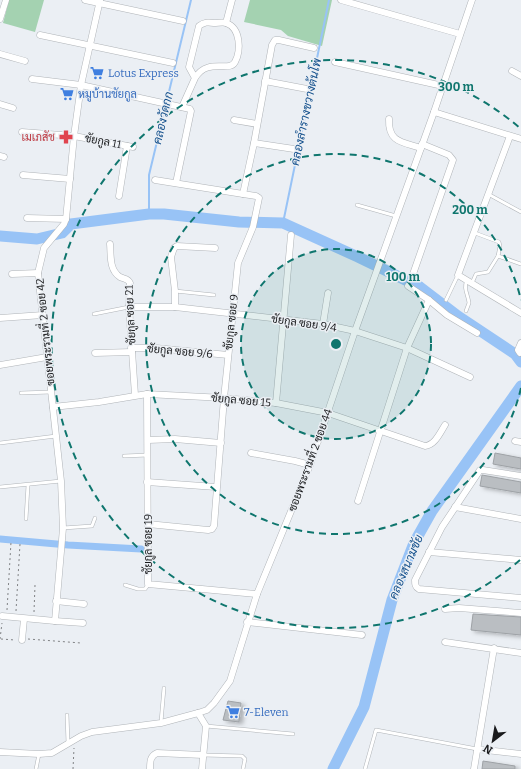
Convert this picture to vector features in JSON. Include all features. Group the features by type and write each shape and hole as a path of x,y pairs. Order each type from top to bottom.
{"street":[{"path":"0,19 6,0"},
{"path":"85,0 100,1 183,21"},
{"path":"226,24 232,0"},
{"path":"341,0 460,34"},
{"name":"ซอยพระรามที่ 2 ซอย 44","path":"0,752 39,754 52,753 75,739 92,732 161,723 198,714 207,710 214,703 230,681 247,622 257,594 310,466 354,331 422,146 472,0"},
{"name":"ซอยพระรามที่ 2 ซอย 42","path":"55,621 63,528 62,481 38,273 44,248 66,219 74,136 81,85 100,1"},
{"path":"182,107 198,74 210,66 229,66 235,61 239,46 238,37 234,30 226,24 206,22 199,26 189,67 195,78"},
{"path":"40,35 173,63"},
{"path":"243,194 272,45 275,40 279,40 314,48"},
{"path":"0,54 25,61"},
{"path":"335,62 443,86"},
{"path":"512,71 521,76"},
{"path":"32,79 81,85 190,109 192,111 176,183"},
{"path":"265,81 307,90"},
{"path":"0,104 12,108"},
{"path":"434,112 521,139"},
{"path":"389,119 389,129 396,140 422,146 449,155 453,160 412,277"},
{"path":"234,120 257,124"},
{"name":"ชัยกูล 11","path":"22,132 74,136 130,147 119,196"},
{"path":"510,136 458,275 521,313"},
{"path":"254,143 294,150"},
{"path":"23,176 70,179"},
{"name":"ชัยกูล ซอย 9","path":"148,524 208,530 212,529 214,526 224,398 238,259 253,227 259,198 256,196 155,180"},
{"path":"27,218 66,219"},
{"path":"276,403 291,236"},
{"name":"ชัยกูล ซอย 21","path":"110,244 111,266 116,273 129,280 130,283 129,307 135,395"},
{"path":"174,307 175,291 171,257 174,248 177,246 215,248"},
{"path":"12,274 38,273"},
{"path":"408,286 429,300 447,315 478,333"},
{"path":"323,324 328,293"},
{"path":"358,501 408,348 429,300"},
{"name":"ชัยกูล ซอย 9/4","path":"129,307 174,307 323,324 354,331 408,348 470,377"},
{"path":"0,318 43,316"},
{"path":"520,353 518,350 521,343"},
{"name":"ชัยกูล ซอย 9/6","path":"95,354 156,348 228,355"},
{"path":"0,365 47,357"},
{"name":"ชัยกูล ซอย 15","path":"53,407 99,402 147,394 224,398 276,403 328,413 425,446 430,446 434,443 445,425"},
{"name":"ชัยกูล ซอย 19","path":"147,394 148,584 257,594"},
{"path":"148,440 175,439 221,443"},
{"path":"251,454 295,461 310,466"},
{"path":"521,476 480,470 442,527 415,580 416,587 419,589 521,598"},
{"path":"147,482 216,488"},
{"path":"455,507 521,519"},
{"path":"429,552 521,560"},
{"path":"56,601 84,604"},
{"path":"445,609 459,608 521,613"},
{"path":"4,616 24,619 83,623"},
{"path":"22,639 24,619"},
{"path":"247,622 362,635"},
{"path":"445,642 521,653"},
{"path":"474,769 494,648"},
{"path":"198,714 206,726 202,769"},
{"path":"477,749 521,754"},
{"path":"150,769 151,758 157,753 203,755"}],"lane":[{"path":"488,194 521,212"},
{"path":"357,205 396,216"},
{"path":"466,311 469,303 465,285 470,282 476,274 488,272 498,256 500,246 498,242 473,233"},
{"path":"498,256 521,264"},
{"path":"446,300 458,275"},
{"path":"175,291 214,295"},
{"path":"94,314 129,307"},
{"path":"21,394 51,392"},
{"path":"0,443 56,436"},
{"path":"124,456 148,455"},
{"path":"0,488 62,481"},
{"path":"26,519 28,485"},
{"path":"63,528 92,526 95,518"},
{"path":"125,586 142,590 145,589 148,584"},
{"path":"161,723 164,688"},
{"path":"67,715 68,744"},
{"path":"206,726 293,734"},
{"path":"365,769 376,730 477,749"},
{"path":"36,769 39,754"},
{"path":"203,755 242,756 244,759 243,769"}],"path":[{"path":"11,542 4,616 0,639 82,643"},
{"path":"16,618 20,544"},
{"path":"33,619 36,585"},
{"path":"73,769 75,739"}],"green space":[{"path":"9,0 44,0 35,32 3,23"},
{"path":"250,0 332,0 322,46 288,36 281,30 244,22"}],"building":[{"path":"495,453 521,458 521,469 493,464"},
{"path":"482,475 521,482 521,493 480,486"},
{"path":"473,614 521,617 521,635 471,630"},
{"name":"7-Eleven","path":"228,701 241,703 239,722 223,720"},
{"path":"483,761 515,766 515,769 482,769"}],"waterway":[{"name":"คลองวัดกก","path":"149,214 149,175 191,0"},
{"name":"คลองลำรางขวางต้นโพ","path":"283,223 329,0"},
{"path":"0,236 37,239 62,233 71,224 149,214 164,214 239,222 283,223 420,287 458,316 515,354 521,362"},
{"name":"คลองสนามชัย","path":"333,769 364,707 392,600 414,543 432,511 521,386"},
{"path":"0,539 141,549"}],"place":[{"name":"Lotus Express","path":"97,73"},
{"name":"หมูบ้านชัยกูล","path":"67,94"},
{"name":"เมเภสัช","path":"66,137"},
{"name":"7-Eleven","path":"233,712"}]}
